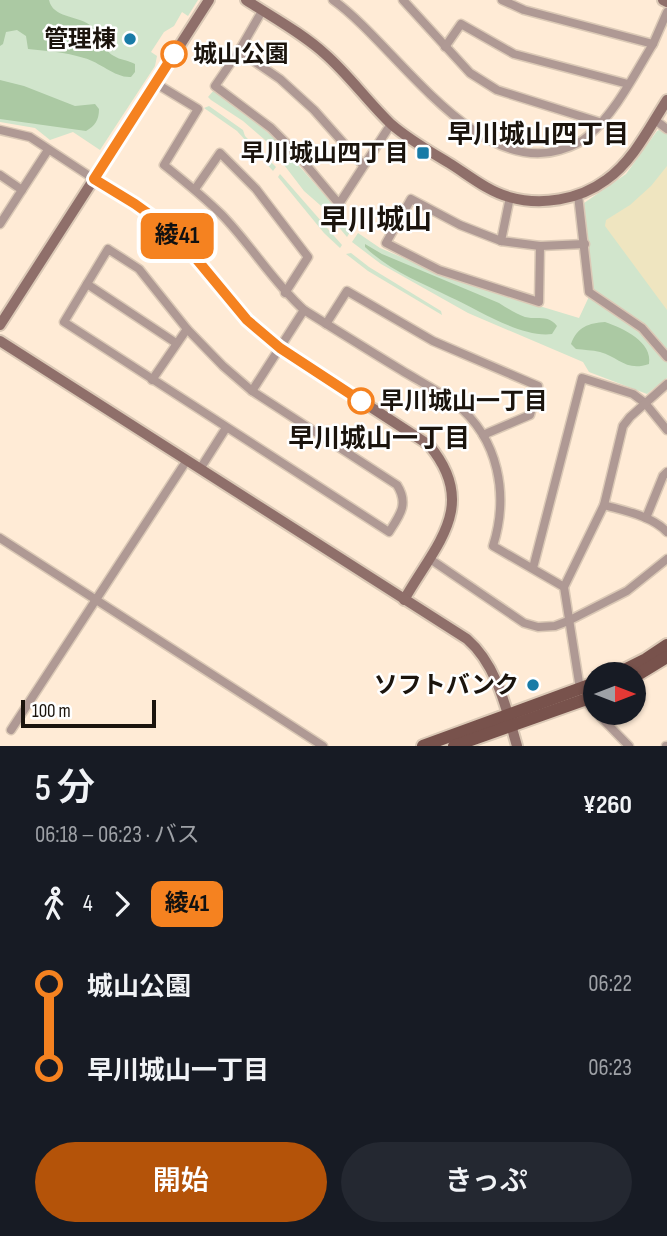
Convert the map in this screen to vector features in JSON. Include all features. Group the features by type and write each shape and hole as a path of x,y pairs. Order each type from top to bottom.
{"main road":[{"path":"640,662 667,645"},
{"path":"646,670 667,657"},
{"path":"423,746 583,696"},
{"path":"454,746 509,720"}],"street":[{"path":"0,325 209,0"},
{"path":"246,0 325,54 391,124 425,149 495,191 510,197 544,201 578,195 605,181 620,168 667,100"},
{"path":"333,0 352,13 420,86 460,120 500,146 527,154 551,153 569,148 586,138 602,123 653,44 667,12"},
{"path":"403,0 470,73 497,90 602,123"},
{"path":"502,0 524,10 653,44"},
{"path":"262,11 215,86 271,128 339,204 391,124"},
{"path":"445,47 461,24 514,54 628,84"},
{"path":"239,51 280,79 314,110 363,165"},
{"path":"155,83 198,110 164,165 223,216 285,293 304,310 455,404 483,435 499,474 500,525 493,546 564,587"},
{"path":"654,120 667,129"},
{"path":"0,130 30,137 174,232 247,320 280,348 429,445 439,458 450,482 453,509 444,536 404,600"},
{"path":"0,224 48,150"},
{"path":"195,190 220,153 257,189 309,257 285,293"},
{"path":"0,174 22,190"},
{"path":"578,195 589,292 642,328 667,357"},
{"path":"501,241 510,197"},
{"path":"540,246 539,302 439,270 386,243 411,198 460,225 501,241 540,246 584,244"},
{"path":"108,248 139,269 187,329 252,391 397,485 402,493 403,511 389,532 64,322 87,284 108,248"},
{"path":"87,284 176,343"},
{"path":"326,324 347,292 433,341 538,386 530,415 483,435"},
{"path":"252,391 304,310"},
{"path":"152,380 187,329"},
{"path":"0,341 467,639 477,648 492,670 517,746"},
{"path":"533,568 582,378 633,394 645,403 667,430"},
{"path":"583,683 568,621 564,587 604,505 623,426 667,384"},
{"path":"200,469 226,428"},
{"path":"10,730 187,460"},
{"path":"646,518 667,472"},
{"path":"604,505 646,518 667,532"},
{"path":"0,538 323,746"},
{"path":"430,559 524,623 538,627 555,626 568,621 626,591 667,559"},
{"path":"611,725 629,746"}],"green space":[{"name":"城山公園","path":"0,0 198,0 188,16 182,12 174,26 164,32 151,52 157,56 155,66 100,150 73,132 50,140 35,128 0,122"},
{"path":"0,0 49,0 55,10 90,25 110,53 135,64 135,72 131,77 125,77 84,58 28,49 26,36 17,30 6,32 0,46"},
{"path":"0,80 24,86 75,106 95,104 99,109 97,119 86,131 0,119"},
{"path":"214,90 277,141 353,227 347,237 320,205 304,191 265,140 208,97"},
{"path":"209,106 243,130 245,136 276,167 273,171 237,131 204,108"},
{"path":"661,129 667,134 667,378 647,394 589,372 583,362 468,313 381,264 352,242 358,233 380,248 460,282 579,318 593,288 584,203 626,174"},
{"path":"280,174 342,245 340,248 324,233 278,177"},
{"path":"365,244 382,254 499,303 522,316 546,319 557,326 552,334 540,334 500,322 395,269 365,247"},
{"path":"351,253 441,311 442,315 368,271 346,254"},
{"path":"605,322 628,332 642,343 649,356 649,364 628,365 607,354 576,349 571,344 584,327"}],"sand":[{"path":"667,166 667,310 605,226 606,220 630,205 651,186"}],"bus line":[{"name":"綾41","path":"174,54 94,179 174,232 247,320 280,348 361,401"}],"place":[{"name":"管理棟","path":"130,39"},
{"name":"城山公園","path":"174,54"},
{"name":"早川城山四丁目","path":"423,153"},
{"name":"早川城山一丁目","path":"361,401"},
{"name":"ソフトバンク","path":"533,685"}],"district":[{"name":"早川城山四丁目","path":"538,134"},
{"name":"早川城山","path":"376,219"},
{"name":"早川城山一丁目","path":"379,438"}]}
